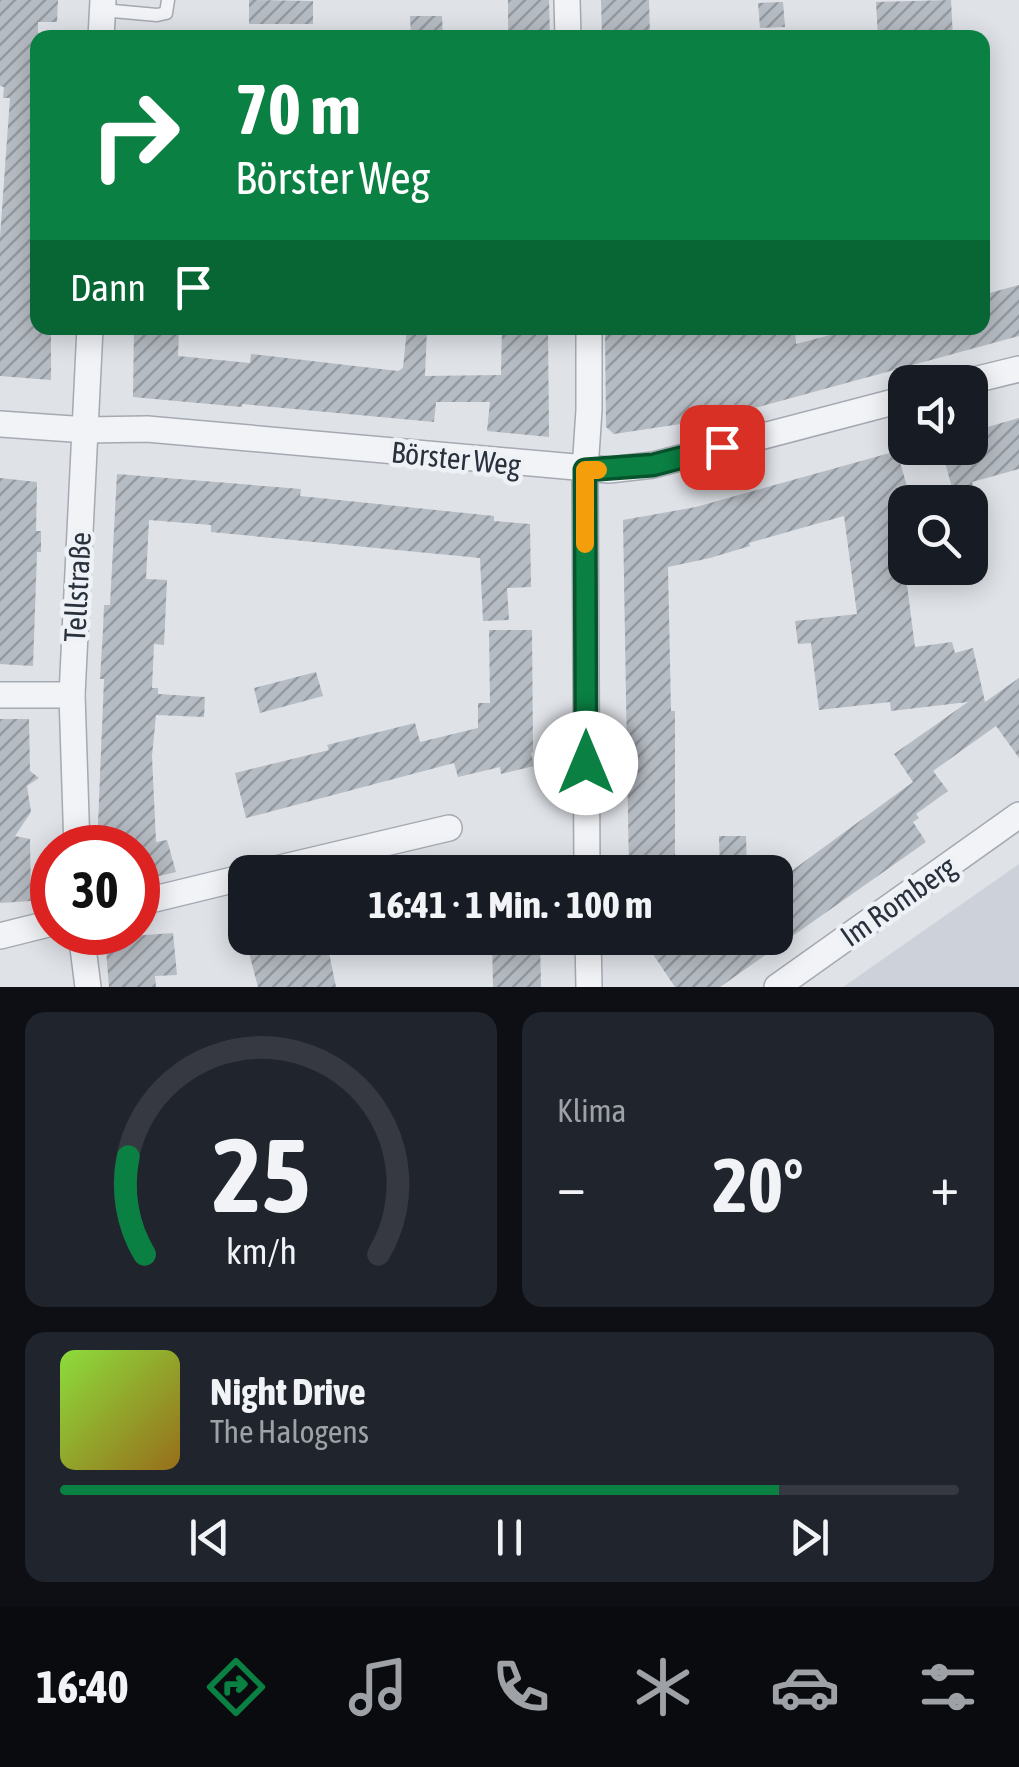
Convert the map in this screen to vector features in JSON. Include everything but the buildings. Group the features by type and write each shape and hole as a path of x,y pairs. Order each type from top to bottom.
{"street":[{"path":"567,0 568,30"},
{"path":"101,30 102,5"},
{"name":"Tellstraße","path":"76,825 72,694 90,335"},
{"path":"587,855 588,335"},
{"path":"988,376 1019,368"},
{"name":"Börster Weg","path":"0,424 87,430 147,429 585,470 653,465 888,403"},
{"path":"0,695 72,694"},
{"name":"Im Romberg","path":"777,987 1019,815"},
{"path":"335,855 449,828"},
{"path":"160,898 228,881"},
{"path":"0,936 30,928"},
{"path":"84,955 88,987"},
{"path":"588,955 589,987"}],"lane":[{"path":"102,5 166,13 168,0"}],"shaded area":[{"path":"1019,864 1019,987 843,987"}],"slow traffic":[{"path":"585,544 585,470 598,470"}],"route":[{"path":"586,763 585,470 653,465 722,447"}]}
